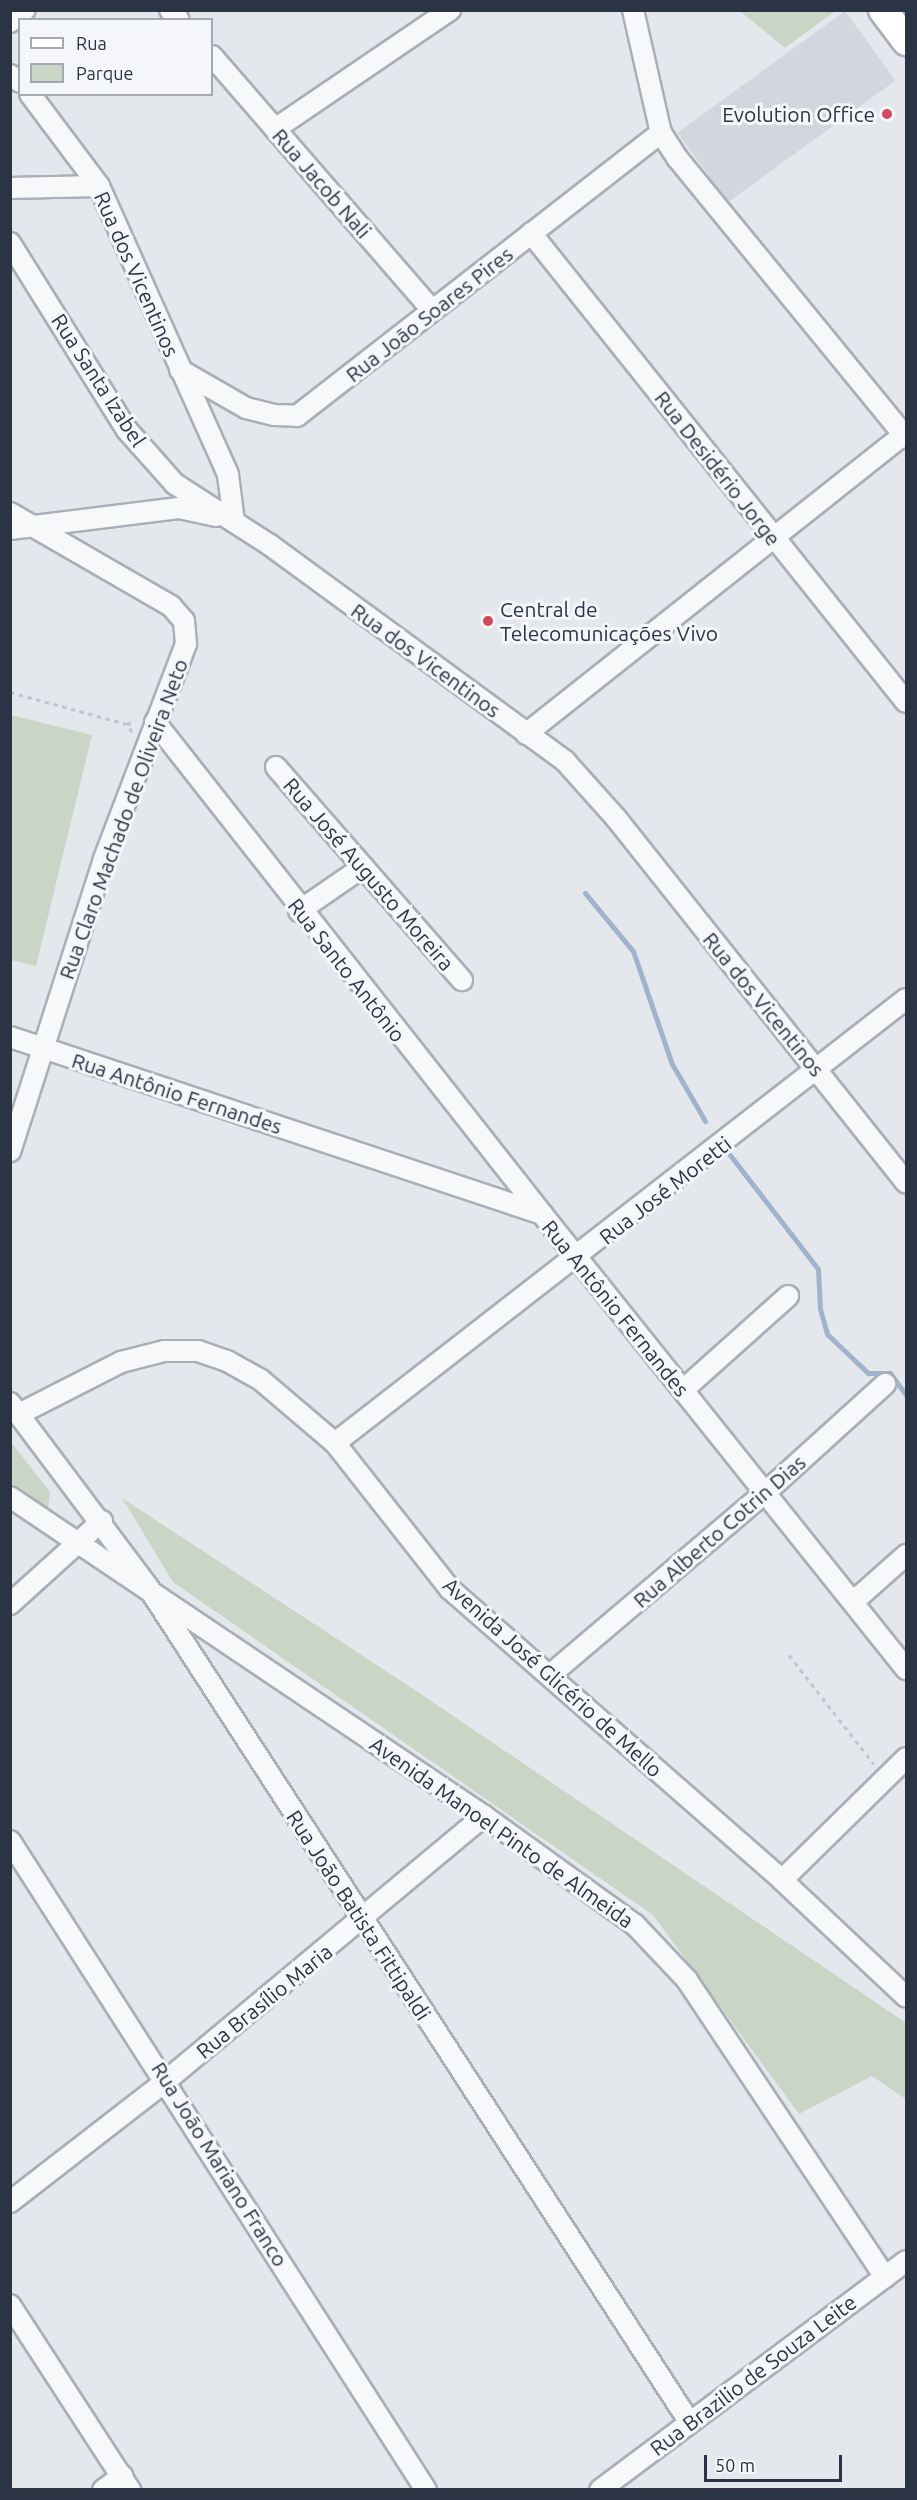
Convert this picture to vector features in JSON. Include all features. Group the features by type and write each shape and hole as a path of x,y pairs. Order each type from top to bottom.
{"main road":[{"path":"882,10 906,41"}],"street":[{"path":"10,22 25,10"},
{"path":"275,129 450,10"},
{"path":"526,734 906,435 661,133 633,10"},
{"name":"Rua Jacob Nali","path":"213,57 432,310"},
{"name":"Rua dos Vicentinos","path":"32,96 99,186 228,475 234,520 526,734 588,784 906,1183"},
{"name":"Rua João Soares Pires","path":"180,370 246,408 274,415 297,416 661,133"},
{"path":"10,188 99,186"},
{"name":"Rua Desidério Jorge","path":"531,232 906,702"},
{"name":"Rua Santa Izabel","path":"10,243 127,430 175,484 234,520"},
{"path":"10,529 179,508 234,520"},
{"name":"Rua Claro Machado de Oliveira Neto","path":"10,513 35,525 171,606 184,621 186,644 104,859 10,1151"},
{"name":"Rua Santo Antônio","path":"155,722 299,911 542,1214"},
{"name":"Rua José Augusto Moreira","path":"276,767 462,980"},
{"path":"299,911 363,867"},
{"name":"Rua José Moretti","path":"335,1443 818,1071 906,999"},
{"name":"Rua Antônio Fernandes","path":"10,1037 542,1214 906,1669"},
{"path":"683,1390 788,1296"},
{"name":"Avenida José Glicério de Mello","path":"16,1408 121,1362 164,1351 198,1351 227,1361 261,1380 335,1443 450,1589 782,1880 906,1997"},
{"name":"Rua Alberto Cotrin Dias","path":"550,1675 766,1492 885,1384"},
{"name":"Rua João Batista Fittipaldi","path":"16,1408 102,1521 148,1587 690,2423"},
{"name":"Avenida Manoel Pinto de Almeida","path":"10,1497 148,1587 484,1815 635,1924 687,1980 885,2277"},
{"path":"10,1604 102,1521"},
{"path":"853,1602 906,1556"},
{"path":"782,1880 906,1758"},
{"name":"Rua Brasílio Maria","path":"10,2202 167,2080 362,1920 484,1815"},
{"name":"Rua João Mariano Franco","path":"10,1841 167,2080 426,2490"},
{"name":"Rua Brazilio de Souza Leite","path":"600,2490 906,2261"},
{"path":"10,2305 126,2483 103,2490"}],"path":[{"path":"10,692 127,724"},
{"path":"789,1655 886,1780"}],"shaded area":[{"path":"845,11 896,81 728,202 678,133"}],"green space":[{"path":"740,11 835,11 785,48"},
{"path":"11,715 92,735 36,966 11,960"},
{"path":"11,1442 50,1492 48,1509 11,1483"},
{"path":"122,1498 418,1692 906,2023 906,2099 872,2076 799,2114 653,1915 173,1582"}],"waterway":[{"path":"585,893 633,951 672,1064 705,1121"},
{"path":"730,1155 818,1269 820,1309 827,1334 868,1373 890,1373 906,1395"}],"place":[{"name":"Evolution Office","path":"887,114"},
{"name":"Central de Telecomunicações Vivo","path":"488,621"}]}
